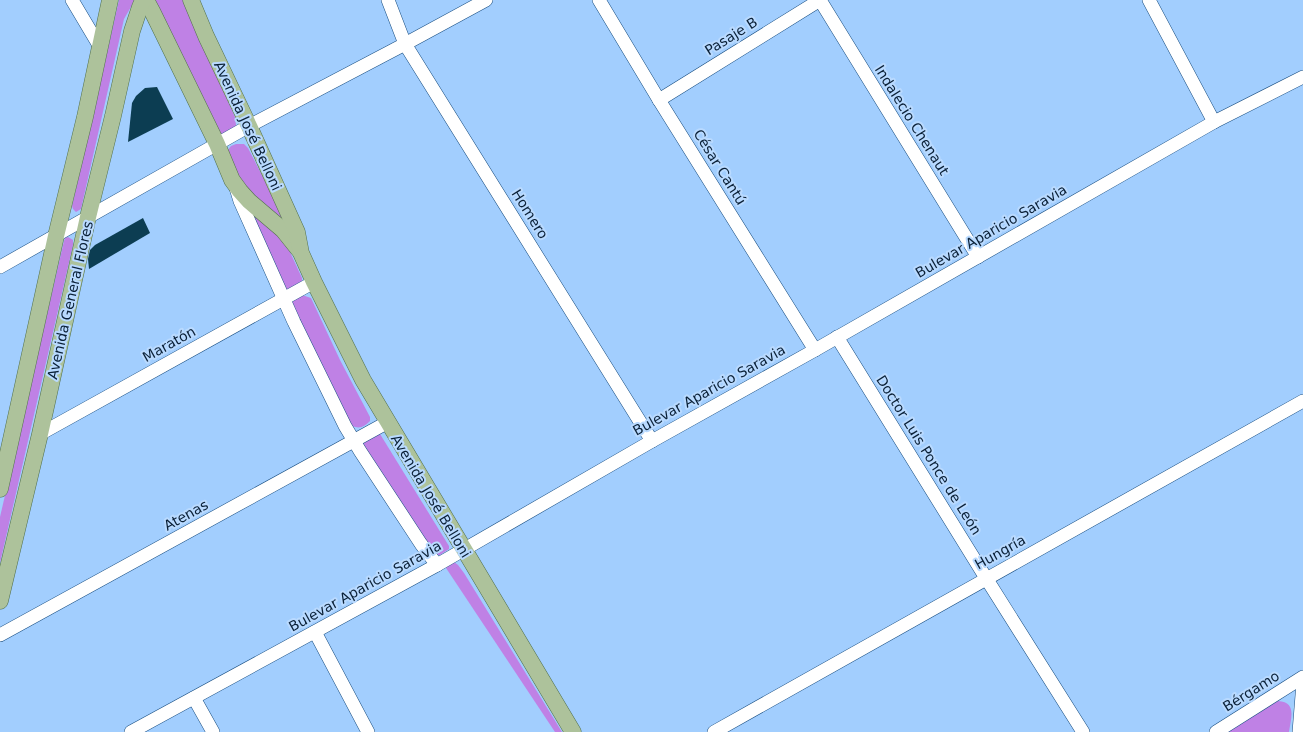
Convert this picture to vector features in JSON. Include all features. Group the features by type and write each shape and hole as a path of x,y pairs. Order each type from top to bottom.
{"main road":[{"name":"Avenida General Flores","path":"0,489 4,454 85,117 110,0"},
{"name":"Avenida General Flores","path":"0,601 40,434 88,217 132,31 140,7 145,0"},
{"name":"Avenida José Belloni","path":"145,0 152,10 217,144 234,183 249,201 283,230 301,253"},
{"name":"Avenida José Belloni","path":"191,0 206,36 297,232 301,253 314,282 363,380 573,732"}],"street":[{"path":"72,0 100,48"},
{"name":"Homero","path":"388,0 406,44 652,441"},
{"path":"0,267 249,126 406,44 486,0"},
{"name":"César Cantú","path":"599,0 659,100 815,350"},
{"name":"Pasaje B","path":"659,100 820,0"},
{"name":"Indalecio Chenaut","path":"820,0 978,256"},
{"path":"1149,0 1214,122"},
{"name":"Bulevar Aparicio Saravia","path":"131,732 438,565 652,441 815,350 1214,122 1303,77"},
{"name":"Avenida José Belloni","path":"234,183 240,202 284,298 328,391 354,441 421,544 438,565"},
{"name":"Maratón","path":"40,434 314,282"},
{"name":"Doctor Luis Ponce de León","path":"837,337 1083,732"},
{"name":"Hungría","path":"714,732 1303,401"},
{"name":"Atenas","path":"0,635 388,422"},
{"path":"315,632 368,732"},
{"name":"Bérgamo","path":"1216,732 1303,677"},
{"path":"1299,732 1303,683"},
{"path":"194,698 213,732"}],"shaded area":[{"path":"119,0 135,0 124,19 81,209 76,212 72,206"},
{"path":"155,0 183,0 235,117 235,129 221,135"},
{"path":"236,144 244,144 248,148 297,243 277,214 246,191 227,151 231,146"},
{"path":"251,213 285,241 302,278 302,282 287,291"},
{"path":"68,237 73,240 73,245 0,563 0,517 64,241 65,238"},
{"path":"302,295 311,298 340,360 370,417 370,421 364,426 352,426 291,302 293,299"},
{"path":"380,434 449,546 449,549 440,555 437,555 432,550 363,444 363,441"},
{"path":"454,562 464,573 562,732 555,732 446,568"},
{"path":"1278,701 1288,704 1290,708 1291,716 1289,732 1225,732"}],"building":[{"path":"157,87 173,119 128,142 132,103 136,96 145,88"},
{"path":"143,218 150,233 89,269 88,259 90,250 95,245"}]}
